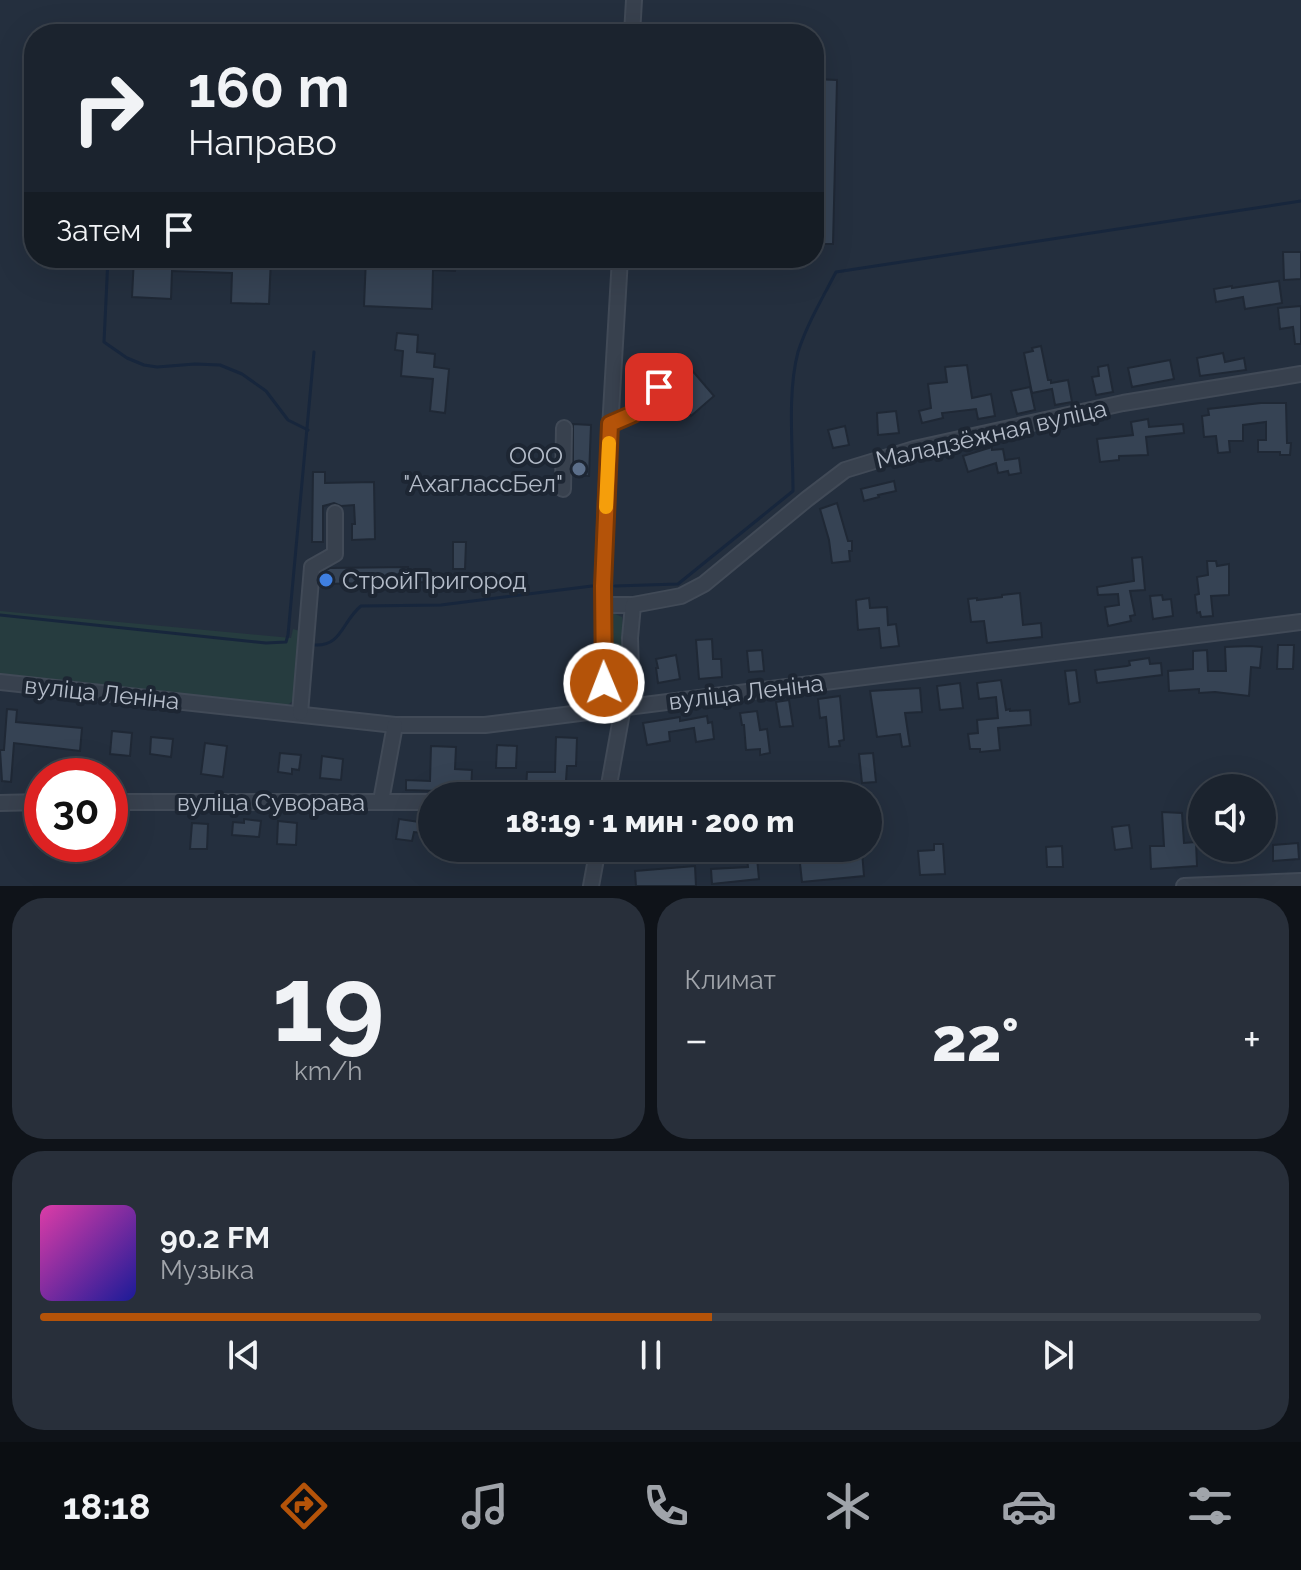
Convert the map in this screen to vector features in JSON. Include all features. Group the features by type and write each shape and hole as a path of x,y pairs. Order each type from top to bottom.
{"street":[{"path":"633,24 634,0"},
{"path":"604,709 605,511 619,268"},
{"name":"Маладзёжная вуліца","path":"603,605 633,605 681,596 704,584 845,470 914,449 1123,403 1301,374"},
{"path":"610,424 633,414 659,387"},
{"path":"563,489 564,428"},
{"path":"300,713 312,567 335,554 335,513"},
{"path":"610,782 628,707 633,605"},
{"name":"вуліца Леніна","path":"0,682 395,725 485,725 1301,622"},
{"path":"381,801 395,725"},
{"path":"0,803 24,802"},
{"name":"вуліца Суворава","path":"128,802 418,802"},
{"path":"591,886 595,862"},
{"path":"1184,886 1301,881"}],"green space":[{"path":"0,611 291,638 293,629 300,631 296,699 286,706 0,675"},
{"path":"613,613 622,617 626,655 623,695 621,700 612,701 609,699 609,617"}],"building":[{"path":"824,79 837,80 833,244 824,244"},
{"path":"1283,252 1301,252 1301,279 1284,280"},
{"path":"133,268 271,268 269,304 231,303 232,273 172,271 171,299 132,297"},
{"path":"366,268 455,268 455,271 433,270 432,309 364,306"},
{"path":"1279,281 1282,303 1245,309 1243,297 1216,302 1214,289"},
{"path":"1301,306 1301,344 1295,344 1293,327 1280,329 1278,308"},
{"path":"397,333 418,335 417,352 435,354 434,367 449,369 445,413 430,411 433,379 401,376 403,351 395,350"},
{"path":"1041,346 1048,380 1051,383 1068,380 1072,402 1055,405 1052,389 1032,393 1024,353"},
{"path":"1223,353 1225,362 1244,358 1246,370 1200,376 1197,358"},
{"path":"678,354 714,396 691,416 669,389 666,380 655,373"},
{"path":"1170,360 1174,379 1132,387 1128,368"},
{"path":"967,365 972,398 991,394 995,416 978,419 976,409 942,413 943,418 922,423 919,411 931,408 928,384 947,382 945,367"},
{"path":"1108,365 1113,392 1096,395 1092,377 1099,376 1098,367"},
{"path":"1030,387 1035,410 1017,414 1011,391"},
{"path":"1286,403 1290,455 1258,452 1258,440 1266,440 1266,422 1243,425 1243,441 1229,441 1230,452 1218,453 1216,436 1204,437 1202,416 1209,415 1208,409"},
{"path":"896,411 899,433 878,435 877,413"},
{"path":"1148,419 1149,427 1183,424 1184,433 1146,437 1148,455 1119,456 1119,460 1100,462 1097,439 1133,435 1131,422"},
{"path":"573,424 591,425 589,476 573,475"},
{"path":"845,426 849,445 833,448 828,430"},
{"path":"992,447 992,450 1003,449 1005,460 1019,458 1021,473 998,473 996,463 968,472 963,456"},
{"path":"313,472 325,472 325,483 374,482 375,539 352,540 354,505 334,503 323,506 323,542 312,542"},
{"path":"894,481 896,491 864,501 861,489"},
{"path":"837,503 848,541 852,541 852,551 849,551 850,561 832,563 820,509"},
{"path":"453,542 466,542 465,569 453,569"},
{"path":"1142,557 1145,590 1130,591 1135,615 1130,616 1131,621 1108,626 1105,607 1119,605 1118,594 1098,595 1097,587 1134,581 1132,558"},
{"path":"1207,561 1216,561 1217,566 1229,564 1229,595 1211,596 1213,616 1201,617 1200,612 1197,613 1195,595 1199,594 1197,577 1208,575"},
{"path":"408,567 408,572 426,572 426,582 321,584 322,573 330,568"},
{"path":"1020,593 1023,625 1041,623 1042,637 987,643 984,621 971,622 968,599"},
{"path":"1162,595 1163,600 1171,599 1173,616 1153,619 1150,596"},
{"path":"869,598 870,608 887,607 888,625 896,624 899,646 881,648 879,628 858,630 856,600"},
{"path":"712,639 713,659 721,659 722,677 699,679 696,640"},
{"path":"1278,645 1294,645 1293,669 1277,669"},
{"path":"1225,647 1262,647 1260,668 1251,667 1249,696 1199,693 1199,689 1169,691 1168,671 1193,669 1193,651 1207,650 1208,671 1226,671"},
{"path":"762,650 764,671 749,672 747,651"},
{"path":"676,655 680,679 658,683 656,659"},
{"path":"1149,658 1150,664 1161,663 1162,675 1097,683 1095,670 1127,666 1130,665 1129,661"},
{"path":"1076,670 1080,702 1069,704 1065,671"},
{"path":"1001,680 1006,710 1030,710 1031,725 998,728 1000,750 980,752 980,749 970,749 968,734 978,733 977,720 998,718 996,697 979,699 977,683"},
{"path":"960,683 963,708 940,710 937,686"},
{"path":"920,688 922,712 905,713 910,746 902,747 900,734 877,737 870,691"},
{"path":"840,696 844,740 839,741 840,746 829,747 826,717 820,718 818,699"},
{"path":"789,700 793,726 780,727 776,702"},
{"path":"7,709 17,710 16,722 82,728 80,751 14,743 11,782 2,781 0,750 4,750"},
{"path":"757,711 760,730 767,729 770,753 760,755 760,749 746,750 740,713"},
{"path":"707,716 708,723 712,722 714,739 696,742 694,728 669,732 670,741 647,745 643,723"},
{"path":"112,731 132,733 130,756 110,754"},
{"path":"151,737 173,739 171,757 150,754"},
{"path":"556,737 577,738 576,766 567,766 566,782 526,782 527,772 555,772"},
{"path":"205,743 227,746 223,777 201,774"},
{"path":"497,745 517,746 516,768 496,768"},
{"path":"431,746 456,747 455,769 472,770 471,782 418,782 418,790 406,790 406,780 430,781"},
{"path":"280,753 301,755 299,770 292,769 292,774 278,772"},
{"path":"873,753 876,782 862,782 859,754"},
{"path":"322,756 343,759 341,780 320,778"},
{"path":"1162,812 1182,813 1188,862 1197,862 1197,866 1151,869 1150,846 1164,846"},
{"path":"244,819 261,821 259,837 232,835 233,822 244,823"},
{"path":"399,819 418,822 418,832 414,832 412,841 396,839"},
{"path":"278,821 297,823 296,845 277,844"},
{"path":"192,823 208,824 207,849 190,849"},
{"path":"1129,825 1132,848 1115,850 1112,827"},
{"path":"1298,843 1299,859 1276,861 1276,845"},
{"path":"934,844 943,844 945,874 920,875 918,851 934,850"},
{"path":"1062,846 1063,867 1047,867 1046,847"},
{"path":"747,862 757,862 759,879 712,884 711,869 748,867"},
{"path":"800,862 863,862 864,876 802,882"},
{"path":"695,866 696,886 636,886 635,871"}],"waterway":[{"path":"615,586 678,584 793,491 792,403 798,352 836,272 1301,201"},
{"path":"108,268 104,342 127,358 144,365 220,365 242,374 266,391 288,420 308,430"},
{"path":"0,615 266,643 286,642 314,352"},
{"path":"314,645 330,642 361,606 441,605 592,586"}],"slow traffic":[{"path":"606,507 609,443"}],"place":[{"name":"ООО \"АхаглассБел\"","path":"579,469"},
{"name":"СтройПригород","path":"326,580"}],"route":[{"path":"604,683 603,586 610,424 633,414 659,387"}]}
